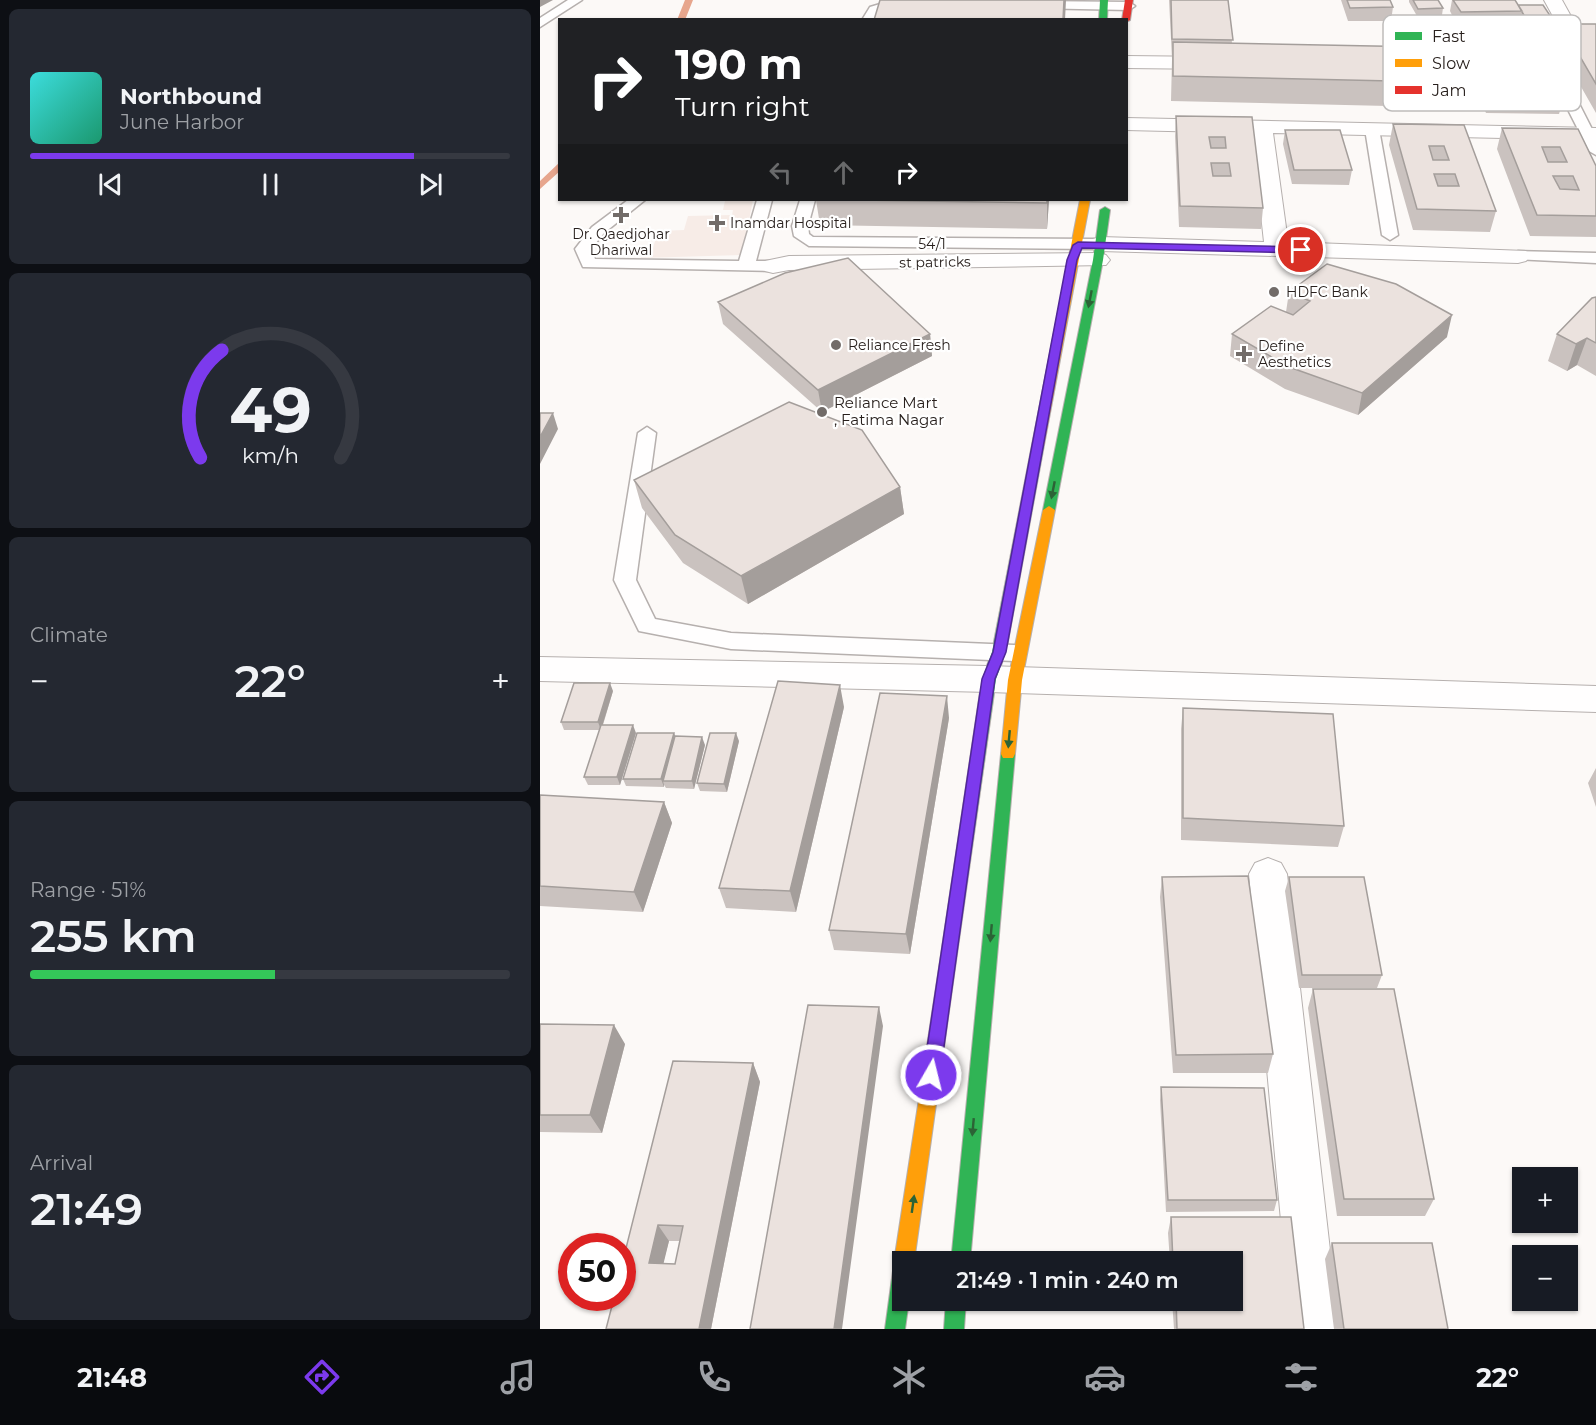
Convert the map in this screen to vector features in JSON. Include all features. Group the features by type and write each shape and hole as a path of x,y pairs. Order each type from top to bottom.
{"main road":[{"path":"961,1251 1006,666 1087,252 1085,201"},
{"path":"906,1251 1006,666 1087,252 1106,201"},
{"path":"895,1329 897,1311"},
{"path":"954,1329 955,1311"}],"street":[{"path":"1553,0 1561,15"},
{"path":"1128,62 1230,64"},
{"path":"1128,124 1372,129 1594,140"},
{"path":"1262,127 1277,249"},
{"name":"st patricks","path":"773,266 789,263 1087,252 1277,249 1518,256"},
{"path":"540,669 1006,666 1596,699"},
{"path":"1268,874 1315,1329"}],"lane":[{"path":"540,23 576,0"},
{"path":"868,18 870,12 880,6 922,5"},
{"path":"1025,5 1128,9"},
{"path":"1578,111 1594,140"},
{"path":"1372,129 1390,235"},
{"path":"636,201 598,230 583,249 589,264 773,266"},
{"path":"746,266 765,201"},
{"name":"54/1","path":"807,201 800,226 802,236 809,241 1087,252"},
{"path":"1518,256 1596,258"},
{"path":"647,433 625,580 647,625 730,641 1006,666"}],"shaded area":[{"name":"Inamdar Hospital","path":"725,201 753,201 742,255 641,258 643,249 653,248 658,231 684,230 688,216 732,215 733,210 723,210"}],"building":[{"path":"880,0 1064,0 1063,18 875,18"},
{"path":"1171,0 1228,0 1233,40 1172,39"},
{"path":"1347,0 1390,0 1393,7 1350,8"},
{"path":"1413,0 1438,0 1443,8 1418,9"},
{"path":"1453,0 1515,0 1522,11 1461,12"},
{"path":"1518,5 1543,5 1550,15 1524,15"},
{"path":"1581,24 1596,24 1596,84 1581,58"},
{"path":"1173,42 1383,46 1383,81 1173,76"},
{"path":"1176,116 1252,117 1263,208 1180,206","holes":["1209,137 1225,137 1226,148 1211,148","1211,163 1229,163 1231,176 1213,176"]},
{"path":"1393,124 1464,125 1496,211 1417,209","holes":["1429,146 1444,146 1449,160 1433,160","1434,174 1455,174 1459,186 1438,186"]},
{"path":"1502,128 1578,129 1596,166 1596,216 1537,215","holes":["1542,147 1560,147 1567,162 1548,162","1553,176 1573,176 1579,190 1560,189"]},
{"path":"1285,130 1340,130 1352,170 1294,170"},
{"path":"922,201 1047,201 1047,203"},
{"path":"848,258 930,334 818,390 718,302 785,273"},
{"path":"1327,264 1396,284 1452,315 1362,393 1289,367 1232,334 1271,306 1293,315 1310,301 1289,292"},
{"path":"1596,297 1596,343 1587,338 1576,344 1557,334 1592,298"},
{"path":"789,402 862,430 900,487 741,576 675,535 634,480"},
{"path":"540,413 553,413 540,437"},
{"path":"778,681 840,685 790,891 719,888"},
{"path":"574,683 610,683 598,722 561,722"},
{"path":"880,693 947,696 906,934 829,930"},
{"path":"1183,708 1333,714 1344,826 1183,818"},
{"path":"601,725 633,725 617,777 584,777"},
{"path":"637,733 674,733 661,779 623,779"},
{"path":"710,733 736,733 724,784 697,783"},
{"path":"675,736 702,737 692,781 663,781"},
{"path":"540,795 664,802 634,892 540,886"},
{"path":"1248,876 1273,1054 1176,1055 1162,877"},
{"path":"1289,877 1364,877 1382,975 1302,975"},
{"path":"1313,989 1394,989 1434,1199 1344,1199"},
{"path":"808,1005 879,1007 834,1329 750,1329"},
{"path":"540,1024 614,1025 590,1115 540,1115"},
{"path":"673,1061 753,1063 699,1329 606,1329 611,1311 636,1311 636,1233 630,1233","holes":["658,1225 683,1226 675,1264 649,1263"]},
{"path":"1161,1087 1264,1088 1277,1200 1168,1200"},
{"path":"1171,1217 1291,1217 1304,1329 1177,1329 1176,1311 1243,1311 1243,1251 1173,1251"},
{"path":"1332,1243 1432,1243 1448,1329 1344,1329"}],"waterway":[{"path":"682,18 689,0"},
{"path":"540,186 558,167"}],"traffic: fast":[{"path":"1103,18 1104,0"},
{"path":"1049,510 1098,260 1105,210"},
{"path":"947,968 989,679 999,652 1038,445"},
{"path":"961,1251 1008,754"},
{"path":"895,1329 897,1311"},
{"path":"954,1329 955,1311"}],"traffic: slow":[{"path":"1038,445 1085,201"},
{"path":"1008,754 1015,680 1049,510"},
{"path":"906,1251 947,968"}],"traffic: jam":[{"path":"1126,18 1129,0"}],"place":[{"name":"Dr. Qaedjohar Dhariwal","path":"621,215"},
{"name":"Inamdar Hospital","path":"717,223"},
{"name":"HDFC Bank","path":"1274,292"},
{"name":"Reliance Fresh","path":"836,345"},
{"name":"Define Aesthetics","path":"1244,354"},
{"name":"Reliance Mart , Fatima Nagar","path":"822,412"}],"route":[{"path":"931,1075 988,679 999,652 1072,260 1078,245 1301,250"}]}
